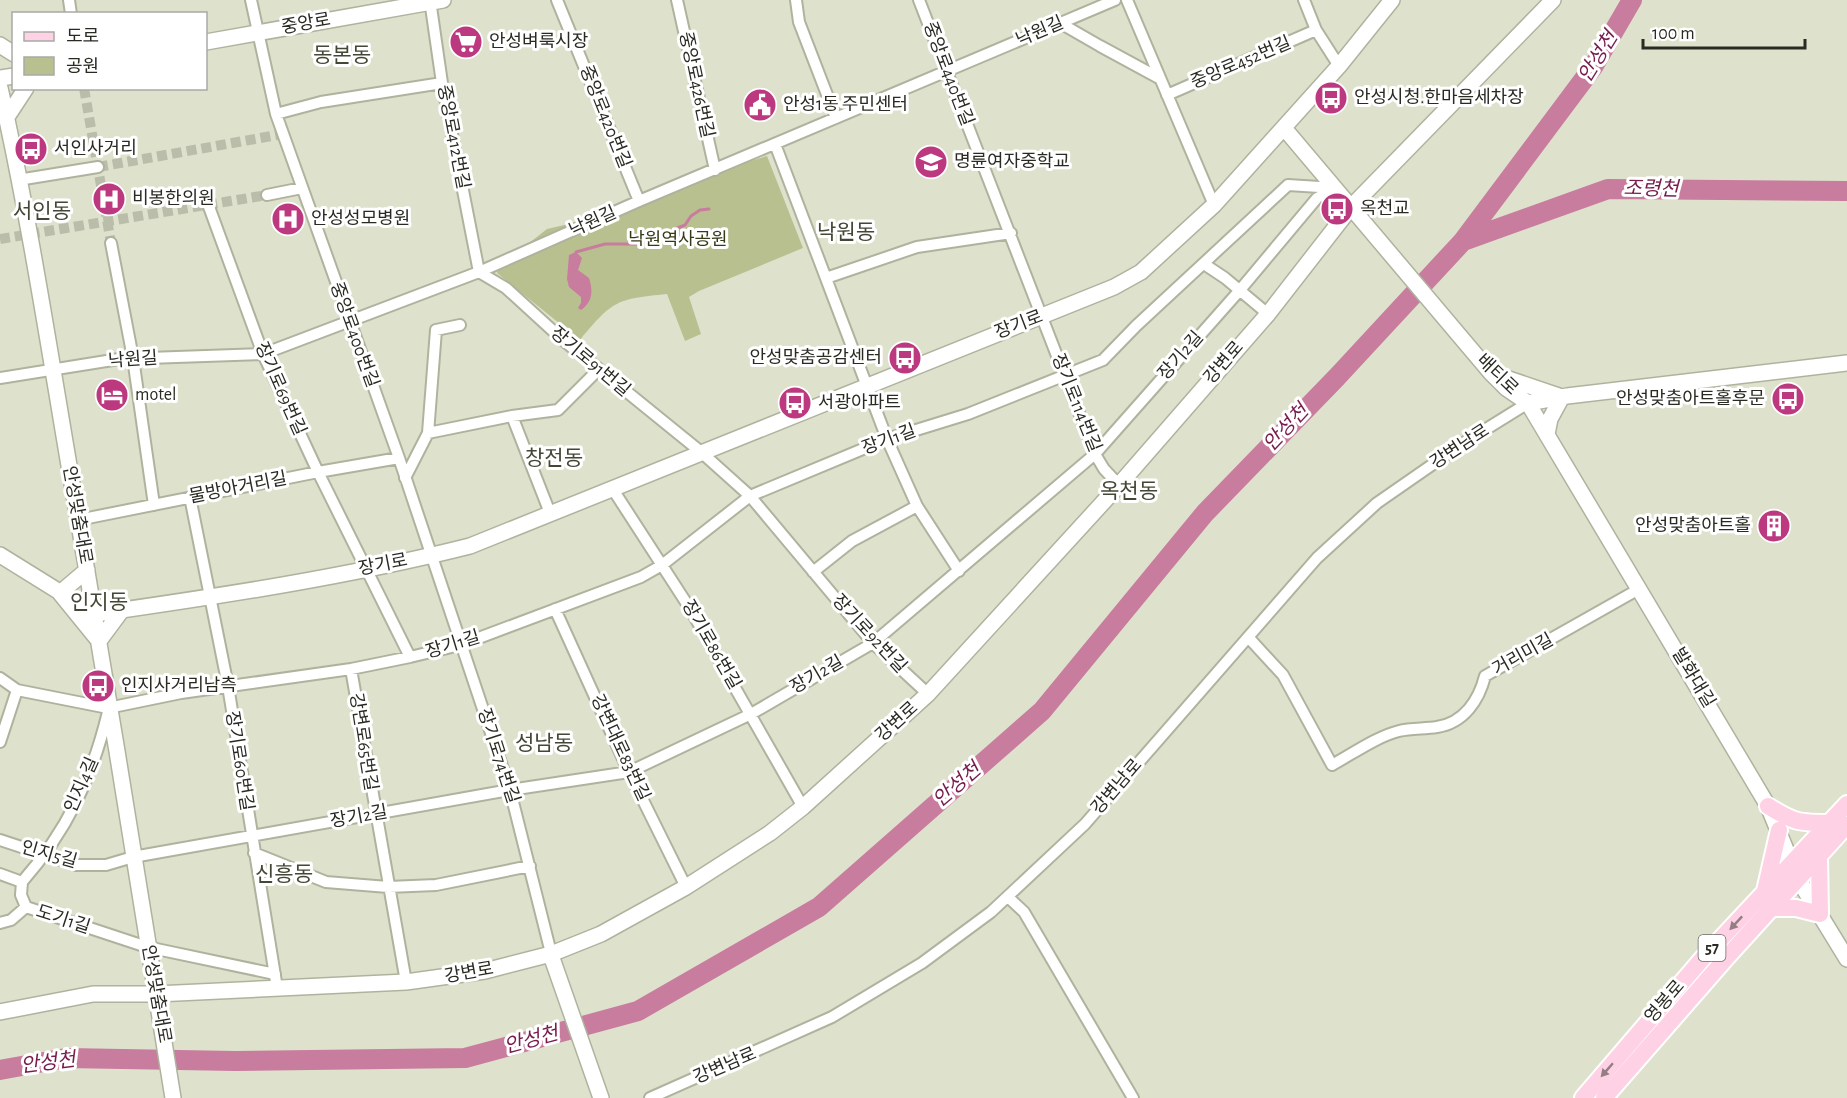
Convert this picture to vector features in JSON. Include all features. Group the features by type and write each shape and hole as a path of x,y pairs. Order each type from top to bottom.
{"main road":[{"name":"장기로","path":"95,614 209,598 470,546 1114,287 1141,272 1214,205 1339,66 1392,0"},
{"name":"강변로","path":"0,1012 93,994 157,998 276,981 406,982 485,971 552,958 686,887 770,833 803,807 928,694 1119,485 1268,314 1354,209 1552,0"},
{"name":"중앙로","path":"207,42 434,1"},
{"name":"안성맞춤대로","path":"0,88 3,116 18,180 53,369 95,614 108,708 173,1098"},
{"path":"3,116 24,90"},
{"name":"배티로","path":"1284,128 1491,373 1510,385 1528,403 1847,363"},
{"path":"1510,385 1562,397 1550,419 1547,434"},
{"name":"발화대길","path":"1528,403 1768,806 1793,862 1798,879 1847,959"},
{"path":"0,555 95,614"},
{"path":"60,593 87,570"},
{"path":"60,593 99,641 122,610"},
{"name":"영봉로","path":"1604,1098 1820,856 1839,824 1847,804"},
{"path":"1768,806 1786,818 1799,823 1839,824"},
{"name":"영봉로","path":"1583,1098 1703,958 1793,862 1839,824"},
{"path":"1765,892 1779,830"},
{"path":"1772,908 1796,908 1820,914 1820,856"},
{"path":"552,958 599,1094"}],"street":[{"name":"중앙로400번길","path":"251,0 276,114 399,458 431,555"},
{"name":"중앙로420번길","path":"557,0 639,201"},
{"name":"중앙로426번길","path":"677,0 715,170"},
{"path":"796,0 799,22 836,118"},
{"name":"중앙로440번길","path":"919,0 1043,315"},
{"name":"낙원길","path":"0,378 133,358 263,354 480,272 639,201 1115,0"},
{"path":"1128,0 1214,205"},
{"path":"1304,0 1316,30 1339,66"},
{"name":"중앙로412번길","path":"434,1 442,83 480,272"},
{"path":"1060,23 1159,78"},
{"name":"중앙로452번길","path":"1167,95 1316,30"},
{"path":"276,114 321,102 442,83"},
{"path":"775,144 887,439 917,506 959,571"},
{"path":"18,180 98,167"},
{"name":"장기1길","path":"108,708 181,693 351,669 460,645 641,577 662,565 750,496 887,439 968,414 1103,360 1136,326 1288,185 1335,188"},
{"path":"267,195 302,188"},
{"name":"장기2길","path":"133,857 510,790 629,772 751,714 873,643 1095,454 1240,290 1317,198 1335,188"},
{"name":"장기로69번길","path":"208,204 263,354 318,472 367,568"},
{"path":"826,278 917,247 1011,233"},
{"path":"111,243 133,358 154,505"},
{"path":"1204,264 1268,314"},
{"name":"장기로91번길","path":"480,272 506,288 599,369 701,452"},
{"name":"장기로114번길","path":"1043,315 1095,454 1104,469 1119,485"},
{"path":"405,478 428,433 436,330 460,325"},
{"path":"428,433 512,416 558,410 599,369"},
{"name":"강변남로","path":"650,1098 832,1017 882,989 922,963 1008,897 1085,824 1317,558 1377,503 1462,444 1528,403"},
{"path":"512,416 550,513"},
{"name":"장기로92번길","path":"701,452 750,496 873,643 928,694"},
{"name":"물방아거리길","path":"78,520 399,458"},
{"name":"장기로86번길","path":"612,488 689,607 803,807"},
{"path":"190,497 209,598"},
{"path":"813,572 852,541 917,506"},
{"name":"장기로74번길","path":"431,555 510,790 552,958"},
{"name":"장기1길","path":"367,568 410,657"},
{"name":"거리미길","path":"1248,637 1283,675 1332,765 1399,731 1440,727 1452,722 1465,714 1473,705 1481,692 1485,676 1639,589"},
{"name":"장기로60번길","path":"209,598 228,686 276,981"},
{"name":"강변대로83번길","path":"555,609 629,772 686,887"},
{"name":"강변로65번길","path":"351,669 406,982"},
{"path":"0,678 17,690 108,708"},
{"path":"0,742 17,690"},
{"name":"인지4길","path":"22,882 45,856 79,799 99,749 108,708"},
{"name":"인지5길","path":"0,840 76,865 106,866 133,857"},
{"path":"254,853 326,882 388,886 436,885 530,866"},
{"name":"도기1길","path":"0,874 22,882 21,895 26,908 147,947"},
{"path":"1008,897 1024,912 1133,1098"},
{"path":"0,923 11,920 26,908"},
{"path":"147,947 276,981"}],"green space":[{"name":"낙원역사공원","path":"767,156 803,248 689,297 701,334 685,341 667,294 626,300 617,304 600,317 580,340 497,273 500,266 547,229 573,223 658,188"}],"shaded area":[{"path":"576,252 582,258 578,270 589,278 591,287 590,299 581,310 578,308 581,297 569,287 567,279 569,255"}],"waterway":[{"name":"안성천","path":"0,1070 66,1058 235,1061 465,1058 638,1011 819,907 1042,711 1205,513 1337,377 1463,241 1593,67 1632,0"},
{"name":"조령천","path":"1463,241 1608,189 1847,191"},
{"path":"576,252 605,244 638,244 685,225 691,216 700,210 709,209"}],"tunnel":[{"path":"84,90 111,243"},
{"path":"98,167 283,134"},
{"path":"0,239 267,195"}],"place":[{"name":"안성벼룩시장","path":"466,42"},
{"name":"안성시청.한마음세차장","path":"1331,98"},
{"name":"안성1동 주민센터","path":"760,105"},
{"name":"서인사거리","path":"31,149"},
{"name":"명륜여자중학교","path":"931,162"},
{"name":"비봉한의원","path":"109,199"},
{"name":"옥천교","path":"1337,209"},
{"name":"안성성모병원","path":"288,219"},
{"name":"안성맞춤공감센터","path":"905,358"},
{"name":"motel","path":"112,395"},
{"name":"안성맞춤아트홀후문","path":"1788,399"},
{"name":"서광아파트","path":"795,403"},
{"name":"안성맞춤아트홀","path":"1774,526"},
{"name":"인지사거리남측","path":"98,686"}],"district":[{"name":"동본동","path":"342,55"},
{"name":"서인동","path":"42,211"},
{"name":"낙원동","path":"846,232"},
{"name":"창전동","path":"554,458"},
{"name":"옥천동","path":"1129,491"},
{"name":"인지동","path":"99,602"},
{"name":"성남동","path":"544,743"},
{"name":"신흥동","path":"284,874"}]}
